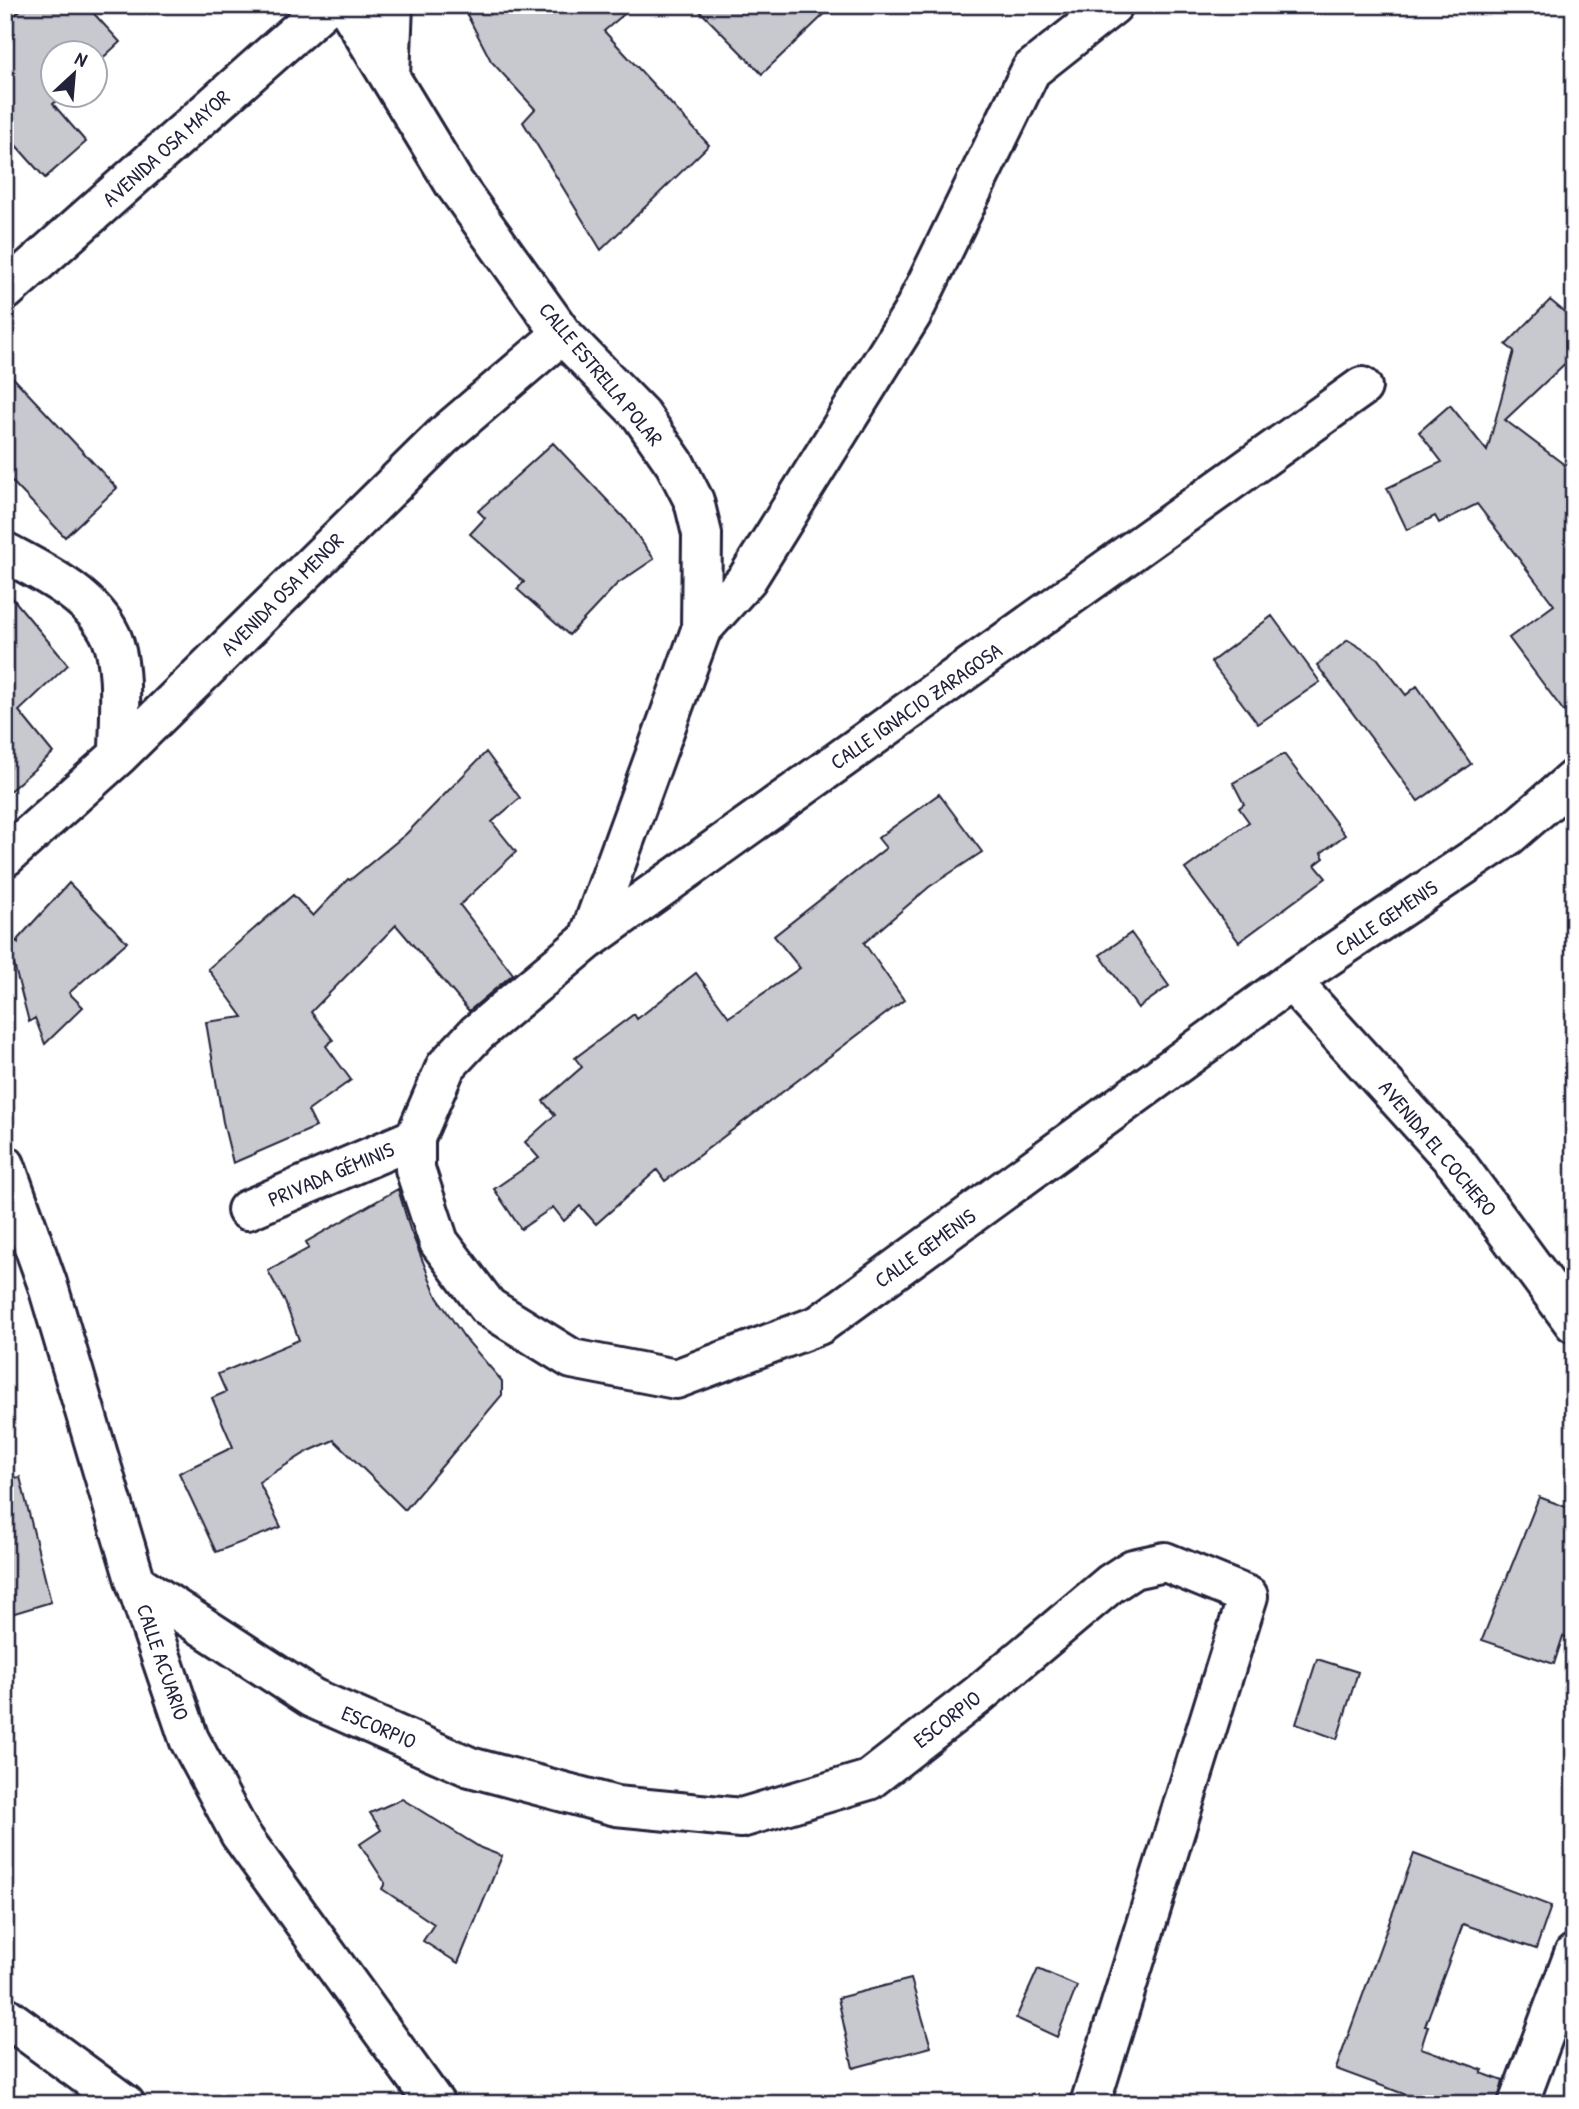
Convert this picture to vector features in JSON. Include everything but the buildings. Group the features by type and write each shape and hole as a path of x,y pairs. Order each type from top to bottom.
{"street":[{"name":"AVENIDA OSA MAYOR","path":"5,290 327,5"},
{"name":"CALLE ESTRELLA POLAR","path":"345,5 454,183 562,334 641,415 675,464 694,501 702,534 701,630 588,940"},
{"path":"390,76 393,5"},
{"path":"701,630 747,579 912,314 1031,70 1113,5"},
{"name":"AVENIDA OSA MENOR","path":"5,857 119,755 443,436 562,334"},
{"name":"CALLE IGNACIO ZARAGOSA","path":"477,1033 588,940 1362,387"},
{"path":"5,552 45,574 87,604 111,636 119,679 119,755"},
{"name":"CALLE GEMENIS","path":"477,1033 446,1066 415,1138 415,1170 439,1242 488,1307 572,1359 676,1379 819,1325 1291,981 1508,836 1574,779"},
{"name":"AVENIDA EL COCHERO","path":"1291,981 1457,1164 1574,1323"},
{"name":"PRIVADA GÉMINIS","path":"247,1210 415,1138"},
{"name":"CALLE ACUARIO","path":"5,1165 47,1283 136,1583 189,1739 240,1834 435,2104"},
{"name":"ESCORPIO","path":"136,1583 312,1698 470,1767 616,1806 741,1818 869,1780 978,1695 1110,1584 1133,1569 1165,1563 1248,1597 1090,2104"},
{"path":"1518,2104 1574,1954"},
{"path":"5,2016 125,2104"}]}
